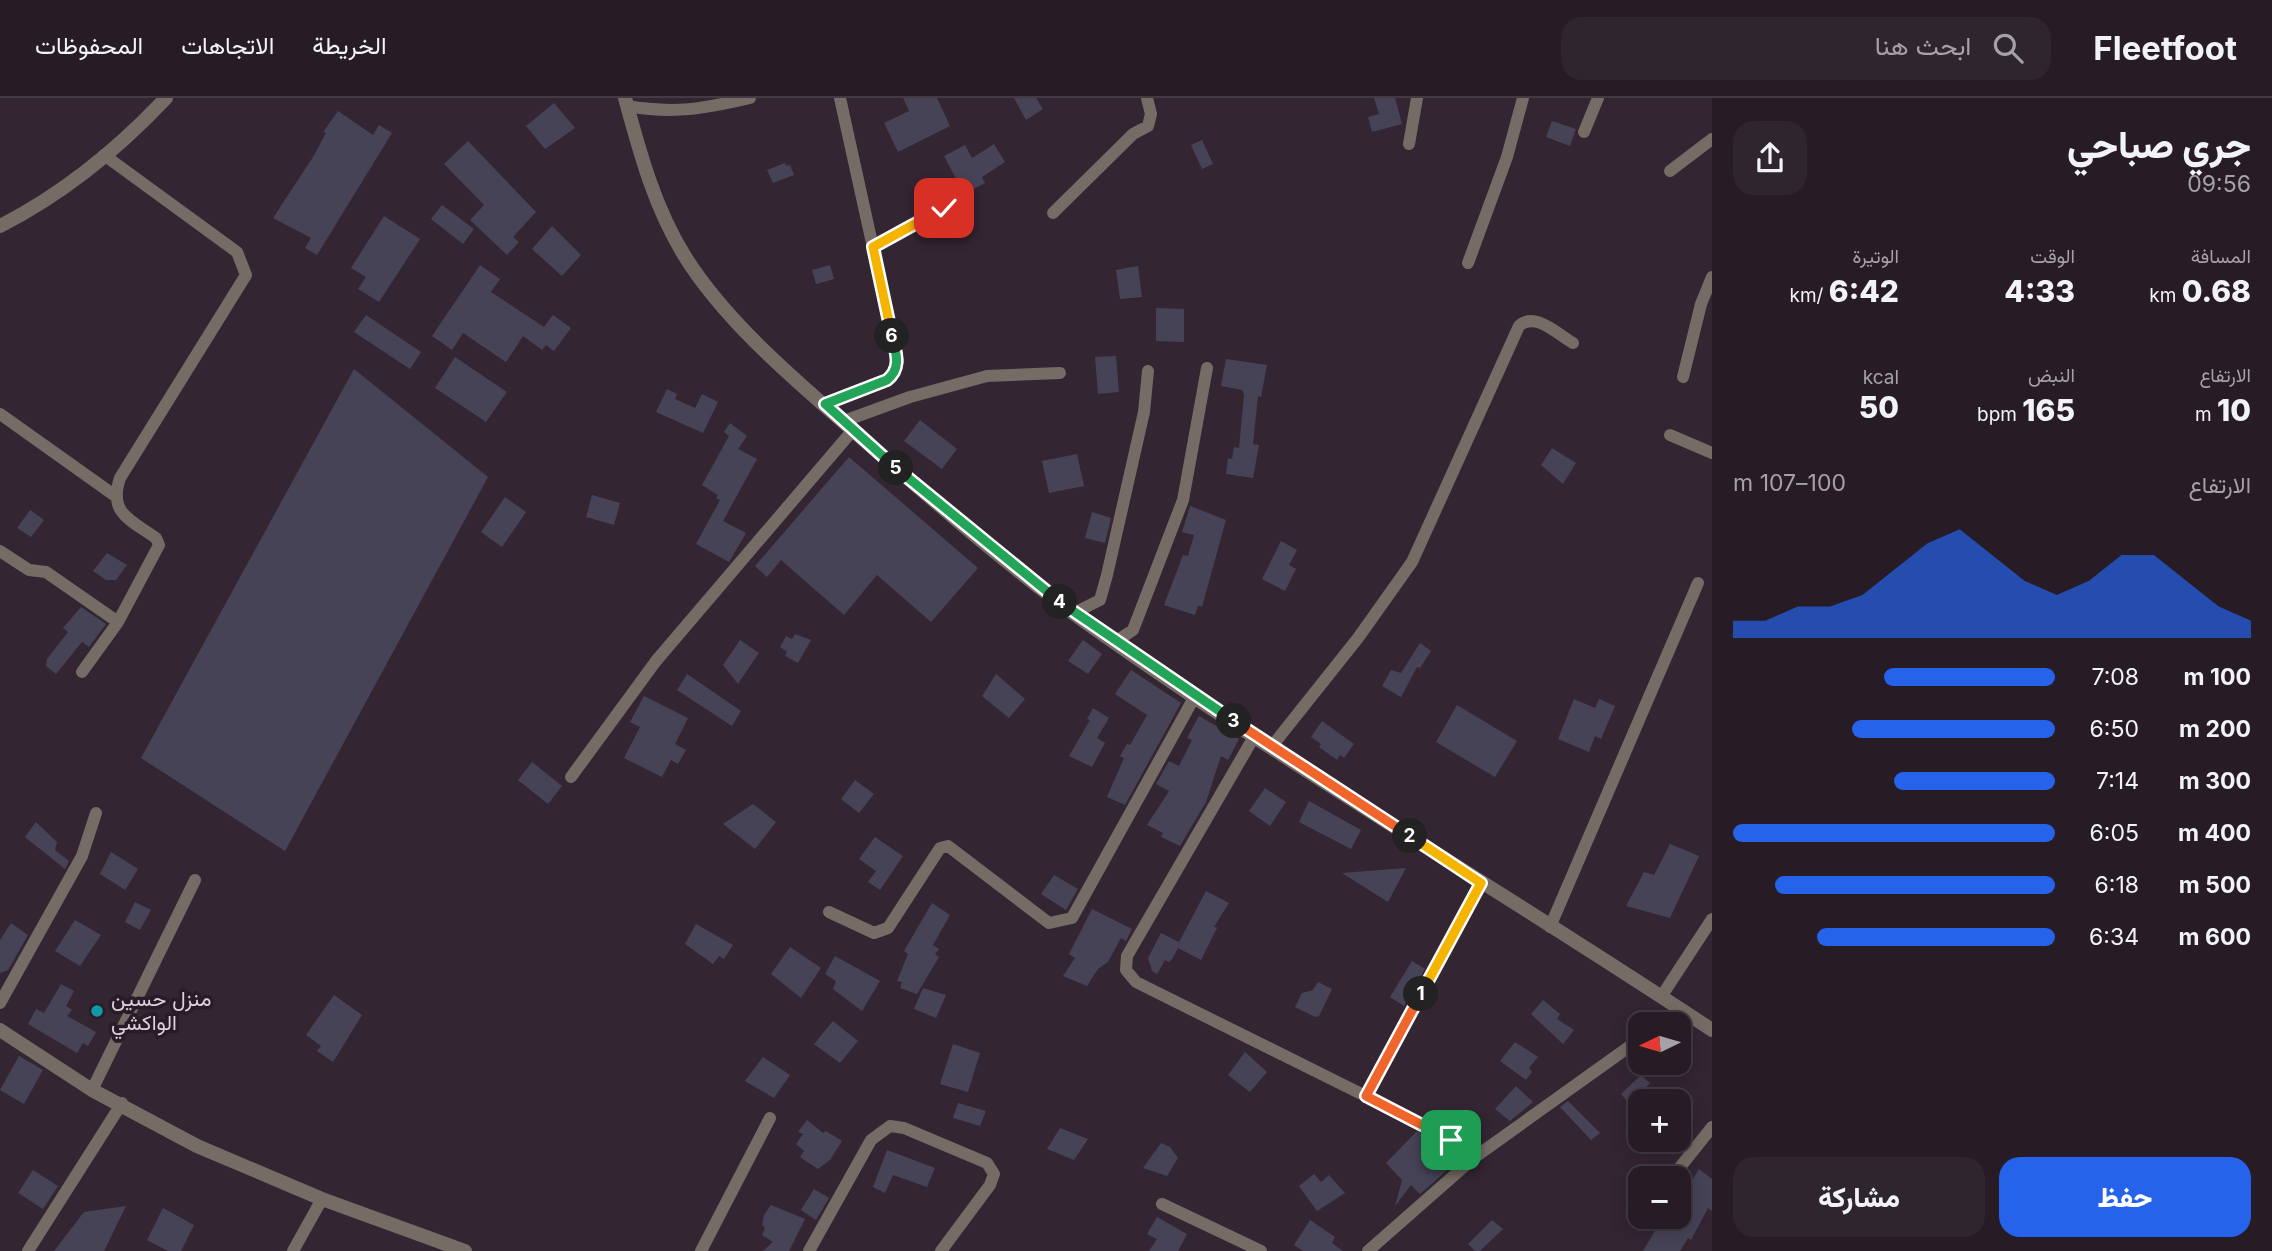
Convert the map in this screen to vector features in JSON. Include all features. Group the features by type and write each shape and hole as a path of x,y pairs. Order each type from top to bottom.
{"street":[{"path":"0,226 62,191 166,98"},
{"path":"750,98 697,111 664,112 626,102 642,165 683,254 703,283 740,325 931,499 1074,613 1195,696 1481,883 1712,1030"},
{"path":"825,404 887,380 894,374 898,361 840,98"},
{"path":"1053,214 1133,134 1149,126 1151,114 1147,98"},
{"path":"1409,144 1417,98"},
{"path":"1468,263 1507,157 1523,98"},
{"path":"1584,132 1598,98"},
{"path":"1670,171 1712,139"},
{"path":"82,672 118,622 159,545 156,538 117,508 114,495 120,478 246,275 237,252 104,155"},
{"path":"873,247 944,208"},
{"path":"1683,377 1701,304 1712,277"},
{"path":"1272,746 1358,638 1412,562 1519,326 1525,320 1534,320 1573,344"},
{"path":"1115,642 1133,630 1183,500 1207,368"},
{"path":"1074,613 1100,600 1104,587 1144,412 1148,371"},
{"path":"570,776 656,661 849,426 910,397 987,376 1059,373"},
{"path":"0,414 114,495"},
{"path":"1670,435 1712,453"},
{"path":"0,551 29,570 46,572 118,622"},
{"path":"1550,927 1698,583"},
{"path":"829,912 874,933 888,928 940,848 948,846 1049,923 1065,922 1072,918 1195,696"},
{"path":"1255,735 1127,956 1126,970 1136,982 1436,1131 1475,1157"},
{"path":"0,1003 82,856 96,813"},
{"path":"92,1090 195,880"},
{"path":"1366,1096 1481,883"},
{"path":"1661,997 1712,919"},
{"path":"1677,1012 1681,1009"},
{"path":"0,1030 92,1090 122,1103 197,1146 322,1199 465,1251"},
{"path":"1368,1251 1475,1157 1628,1048"},
{"path":"28,1251 122,1103"},
{"path":"701,1251 770,1118"},
{"path":"809,1251 871,1140 890,1126 904,1128 987,1163 994,1174 990,1185 940,1251"},
{"path":"1681,1166 1712,1126"},
{"path":"293,1251 322,1199"},
{"path":"1162,1204 1261,1251"}],"building":[{"path":"903,98 937,98 950,126 898,152 884,123 909,111"},
{"path":"1014,98 1036,98 1043,109 1026,120"},
{"path":"1374,98 1395,98 1402,124 1372,132 1368,117 1379,114"},
{"path":"554,103 575,128 545,149 526,126"},
{"path":"338,111 373,135 379,125 392,133 317,255 305,248 311,238 273,218 313,157 326,133 323,132"},
{"path":"1552,121 1576,129 1570,146 1546,137"},
{"path":"1202,140 1213,164 1202,169 1191,145"},
{"path":"468,141 536,212 513,237 519,242 507,255 470,220 484,205 444,164"},
{"path":"994,144 1005,162 982,177 985,183 964,194 944,156 965,145 972,158"},
{"path":"785,163 786,166 790,165 794,175 773,183 767,170"},
{"path":"442,205 474,229 463,244 431,219"},
{"path":"384,216 420,239 379,302 358,289 366,277 351,268"},
{"path":"552,226 581,255 562,276 532,249"},
{"path":"480,265 500,279 491,292 544,327 553,315 571,328 554,351 546,345 542,350 523,336 506,362 463,333 452,350 432,336"},
{"path":"830,265 834,279 816,284 812,270"},
{"path":"1138,266 1142,297 1120,299 1116,270"},
{"path":"1156,308 1184,309 1184,342 1156,341"},
{"path":"366,315 421,352 410,369 354,332"},
{"path":"1116,356 1119,392 1098,394 1095,357"},
{"path":"455,357 507,392 486,422 435,388"},
{"path":"1226,359 1267,365 1261,397 1258,396 1253,444 1259,445 1253,478 1226,474 1228,458 1232,459 1234,447 1239,448 1244,394 1242,390 1221,386"},
{"path":"354,369 488,477 285,851 141,758"},
{"path":"667,389 677,394 675,399 695,408 702,394 718,402 703,433 656,412"},
{"path":"920,420 957,449 942,469 904,441"},
{"path":"730,423 747,436 738,449 757,459 723,521 746,533 729,562 696,544 720,500 716,498 718,495 702,485 729,436 724,432"},
{"path":"1552,448 1576,463 1563,484 1541,465"},
{"path":"1077,454 1084,486 1049,493 1042,461"},
{"path":"849,457 978,568 931,622 877,575 844,615 781,560 767,577 755,566"},
{"path":"592,495 620,503 614,525 586,517"},
{"path":"505,497 526,512 502,547 481,532"},
{"path":"1190,506 1226,520 1202,607 1198,606 1195,615 1164,605 1183,555 1188,556 1194,535 1182,532"},
{"path":"30,510 44,520 31,537 17,528"},
{"path":"1092,512 1111,518 1105,543 1085,538"},
{"path":"1281,541 1297,550 1289,565 1296,569 1285,591 1262,579"},
{"path":"107,553 127,565 116,580 106,580 93,571"},
{"path":"81,607 106,624 89,647 82,642 56,674 46,666 47,659 68,632 63,628"},
{"path":"795,634 811,640 798,663 785,656 787,652 780,647 786,636 792,639"},
{"path":"740,640 759,653 738,684 723,665"},
{"path":"1083,640 1102,654 1088,674 1068,661"},
{"path":"1420,643 1431,651 1420,668 1417,667 1401,697 1382,686 1391,670 1401,673"},
{"path":"1131,670 1181,703 1125,805 1107,797 1124,758 1120,756 1127,744 1130,745 1147,715 1115,694"},
{"path":"687,674 741,711 732,726 677,690"},
{"path":"996,674 1025,699 1009,718 982,696"},
{"path":"644,696 688,718 675,744 686,750 678,764 671,760 662,777 624,758 640,727 630,722"},
{"path":"1574,699 1595,708 1599,699 1615,706 1601,739 1595,736 1589,752 1558,739"},
{"path":"1457,705 1517,741 1495,777 1436,742"},
{"path":"1093,708 1109,718 1097,738 1105,743 1092,767 1069,756 1090,720 1087,719"},
{"path":"1199,716 1239,739 1228,760 1221,756 1206,802 1180,846 1161,837 1163,833 1147,825 1169,791 1156,784 1169,761 1179,766 1192,740 1187,738"},
{"path":"1322,721 1354,744 1344,758 1340,755 1337,760 1319,747 1321,744 1311,737"},
{"path":"532,762 562,786 548,804 518,780"},
{"path":"855,780 874,794 859,813 841,799"},
{"path":"1265,788 1286,802 1270,826 1249,811"},
{"path":"1309,801 1361,830 1351,849 1299,822"},
{"path":"753,804 776,822 755,849 723,824"},
{"path":"36,822 57,842 55,850 69,861 65,869 25,837"},
{"path":"875,837 903,856 880,890 868,882 876,871 859,859"},
{"path":"1670,844 1699,856 1670,918 1626,906 1644,872 1654,875"},
{"path":"111,852 138,869 125,890 100,874"},
{"path":"1406,868 1388,902 1342,873"},
{"path":"1054,875 1078,889 1066,910 1041,894"},
{"path":"1206,891 1229,903 1214,927 1217,928 1201,960 1178,948 1169,962 1165,960 1157,974 1152,971 1148,958 1161,933 1179,942"},
{"path":"135,902 151,910 140,930 125,922"},
{"path":"932,903 950,915 933,945 939,949 935,954 939,957 917,994 900,988 902,982 897,981 908,954 904,951"},
{"path":"1092,909 1132,929 1126,941 1121,938 1108,962 1098,969 1087,986 1063,976 1075,958 1069,954"},
{"path":"75,920 101,935 80,966 55,951"},
{"path":"11,923 28,935 8,970 0,973 0,940"},
{"path":"696,924 733,945 724,959 719,956 713,964 685,944"},
{"path":"790,947 821,968 801,998 771,974"},
{"path":"835,956 880,981 862,1011 833,989 836,981 825,974"},
{"path":"1412,961 1425,969 1404,1006 1390,997"},
{"path":"1318,982 1332,989 1319,1016 1315,1017 1295,1007 1302,993 1313,990"},
{"path":"61,984 74,991 66,1006 72,1010 67,1016 96,1032 88,1046 83,1043 77,1053 28,1024 36,1009 44,1013"},
{"path":"923,988 946,995 936,1018 914,1009"},
{"path":"334,995 362,1015 333,1062 317,1051 321,1046 306,1035"},
{"path":"1543,1000 1560,1014 1557,1019 1574,1030 1563,1044 1531,1014"},
{"path":"833,1021 858,1041 840,1063 814,1044"},
{"path":"1515,1042 1538,1057 1529,1068 1532,1072 1526,1080 1500,1061"},
{"path":"953,1044 980,1053 968,1092 940,1084"},
{"path":"1245,1052 1267,1072 1250,1092 1228,1075"},
{"path":"19,1056 43,1070 24,1104 0,1090"},
{"path":"763,1057 790,1075 774,1098 745,1081"},
{"path":"1641,1075 1650,1083 1644,1089 1628,1089 1628,1102 1621,1094"},
{"path":"1516,1086 1533,1102 1510,1121 1495,1109"},
{"path":"1568,1101 1600,1133 1591,1140 1560,1107"},
{"path":"958,1103 986,1111 980,1126 953,1118"},
{"path":"807,1120 823,1133 826,1131 842,1141 830,1160 818,1169 800,1157 804,1151 796,1144 803,1134 798,1132"},
{"path":"1060,1128 1088,1139 1074,1160 1047,1149"},
{"path":"1417,1131 1461,1158 1420,1194 1411,1185 1395,1206 1402,1180 1386,1163"},
{"path":"1161,1143 1170,1147 1178,1158 1167,1176 1143,1168"},
{"path":"887,1150 935,1168 927,1187 893,1175 885,1193 873,1187"},
{"path":"1699,1169 1712,1179 1712,1211 1708,1208 1691,1240 1688,1238 1680,1251 1643,1251 1656,1229 1691,1229 1691,1182"},
{"path":"33,1170 58,1186 43,1209 18,1193"},
{"path":"1314,1174 1321,1182 1329,1175 1345,1193 1317,1211 1299,1186"},
{"path":"814,1189 829,1198 816,1220 801,1210"},
{"path":"771,1205 805,1219 789,1251 763,1251 773,1242 762,1235 765,1228 762,1225 764,1215"},
{"path":"126,1206 104,1251 54,1251 84,1212"},
{"path":"163,1208 194,1225 181,1251 168,1251 147,1240"},
{"path":"1157,1217 1187,1234 1178,1251 1149,1251 1157,1239 1147,1234"},
{"path":"1310,1220 1335,1237 1332,1243 1343,1251 1303,1251 1294,1245"},
{"path":"1492,1220 1503,1229 1480,1251 1475,1251 1468,1244"}],"place":[{"name":"منزل حسين الواكشي","path":"97,1011"}],"route":[{"path":"944,208 873,247 898,361 894,374 887,380 825,404 931,499 1083,620 1481,883 1366,1096 1451,1140"}]}
